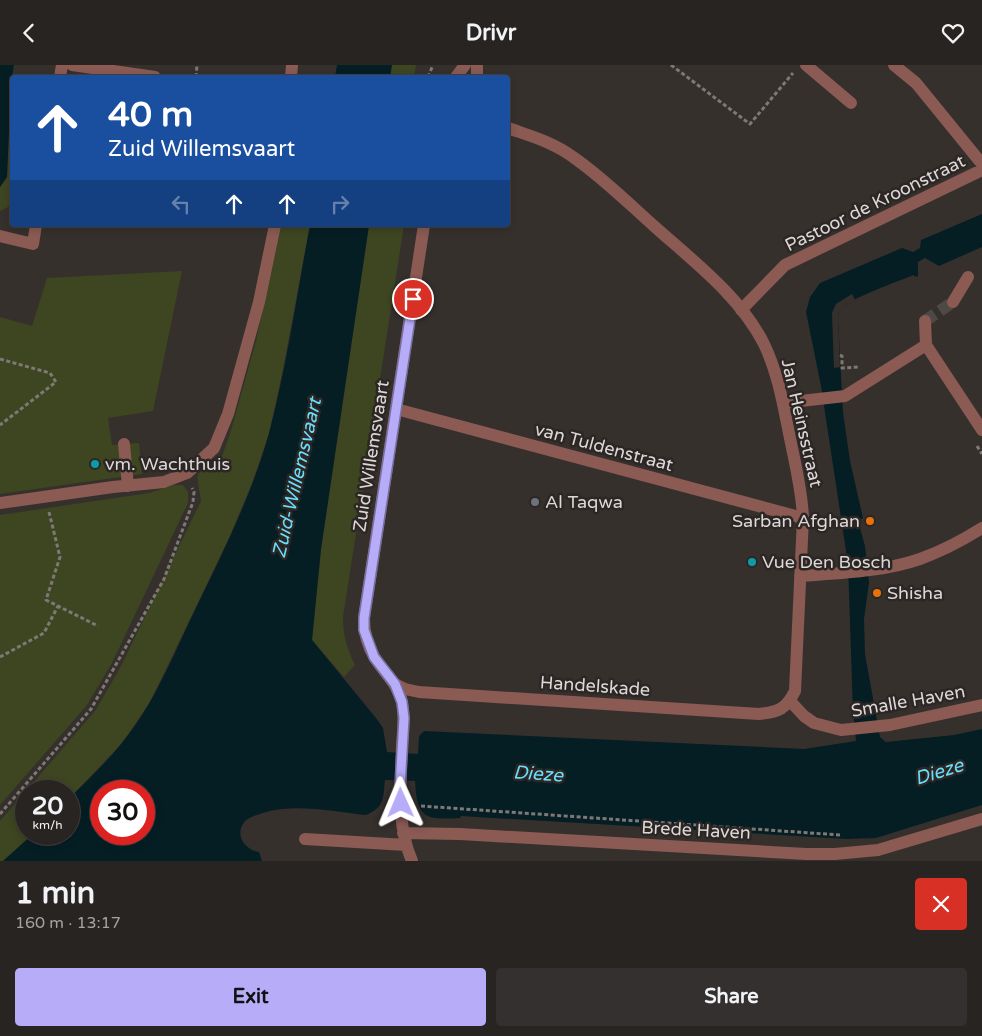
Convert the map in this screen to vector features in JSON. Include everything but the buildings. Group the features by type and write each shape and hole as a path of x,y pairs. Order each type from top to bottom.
{"street":[{"path":"72,65 142,75"},
{"path":"806,65 851,103"},
{"path":"894,65 916,83 982,164"},
{"name":"Jan Heinsstraat","path":"510,129 544,140 580,161 716,282 754,326 764,345 774,368 783,403 802,498 803,518 796,680 795,691 790,701"},
{"name":"Pastoor de Kroonstraat","path":"741,310 785,265 982,170"},
{"path":"0,236 33,244 36,227"},
{"path":"0,503 164,482 187,473 214,448 228,414 259,302 274,227"},
{"name":"Zuid Willemsvaart","path":"395,684 374,657 364,630 364,618 424,227"},
{"path":"953,302 968,277"},
{"path":"925,321 926,345 982,430"},
{"path":"783,403 845,397 926,345"},
{"name":"van Tuldenstraat","path":"396,409 803,518"},
{"path":"124,444 128,486"},
{"path":"800,575 877,569 919,559 963,540 982,528"},
{"path":"395,684 402,702 404,718 400,787 404,839 412,861"},
{"name":"Handelskade","path":"395,684 405,689 419,692 759,714 771,713 783,708 790,701"},
{"name":"Smalle Haven","path":"790,701 804,716 814,723 841,730 890,725 982,705"},
{"name":"Brede Haven","path":"305,839 404,839 460,834 806,854 835,854 878,851 982,819"}],"path":[{"path":"673,66 750,124 794,72"},
{"path":"840,355 842,356 844,368"},
{"path":"0,359 50,373 56,382 0,425"},
{"path":"0,814 91,709 164,579 194,503 194,492 187,473"},
{"path":"46,497 60,557 46,600 98,626"},
{"path":"0,657 44,633 58,606"},
{"path":"421,806 847,835"}],"green space":[{"path":"392,65 416,65 414,75 390,75"},
{"path":"10,107 10,205 0,211 0,187 7,177"},
{"path":"280,227 310,227 269,434 252,483 230,536 149,704 121,744 80,787 80,780 35,780 95,711 120,668 201,501 198,474 221,459 230,434 256,341"},
{"path":"369,227 404,227 343,617 346,642 355,665 344,677 312,640 321,549"},
{"path":"182,271 153,411 108,418 112,445 139,443 142,474 0,494 0,317 32,326 47,278"},
{"path":"174,485 183,485 188,492 188,503 112,663 87,705 22,780 15,780 15,788 0,805 0,515 149,493"},
{"path":"15,804 15,845 21,845 3,861 0,861 0,821"}],"water":[{"path":"0,65 14,65 12,75 10,75 7,177 0,187"},
{"path":"337,65 392,65 390,75 335,75"},
{"path":"982,214 982,247 939,266 925,258 918,262 918,276 915,277 914,275 854,300 842,308 838,319 843,412 850,461 863,518 858,521 865,546 869,583 864,619 865,654 880,737 886,742 954,735 982,729 982,805 876,838 847,839 461,816 460,818 438,818 425,815 421,810 416,794 415,781 385,780 380,805 377,809 366,815 293,808 270,811 247,819 240,831 242,841 249,848 259,852 262,861 3,861 21,845 80,845 80,788 109,759 143,714 170,663 236,524 262,456 281,382 310,227 369,227 321,549 312,640 383,728 387,752 418,754 419,736 424,731 804,749 856,741 853,712 848,564 821,386 806,312 810,297 820,283 902,248 913,252 920,248 921,240"}],"pier":[{"path":"852,294 855,300 845,305 839,313 840,367 834,368 832,313 836,304"}],"tunnel":[{"path":"925,321 953,302"}],"place":[{"name":"vm. Wachthuis","path":"95,464"},
{"name":"Al Taqwa","path":"535,502"},
{"name":"Sarban Afghan","path":"870,521"},
{"name":"Vue Den Bosch","path":"752,562"},
{"name":"Shisha","path":"877,593"}],"route":[{"path":"401,803 400,787 404,718 402,702 395,684 374,657 368,645 364,630 364,618 413,299"}],"water label":[{"name":"Zuid-Willemsvaart","path":"297,478"},
{"name":"Dieze","path":"939,772"},
{"name":"Dieze","path":"538,774"}]}
